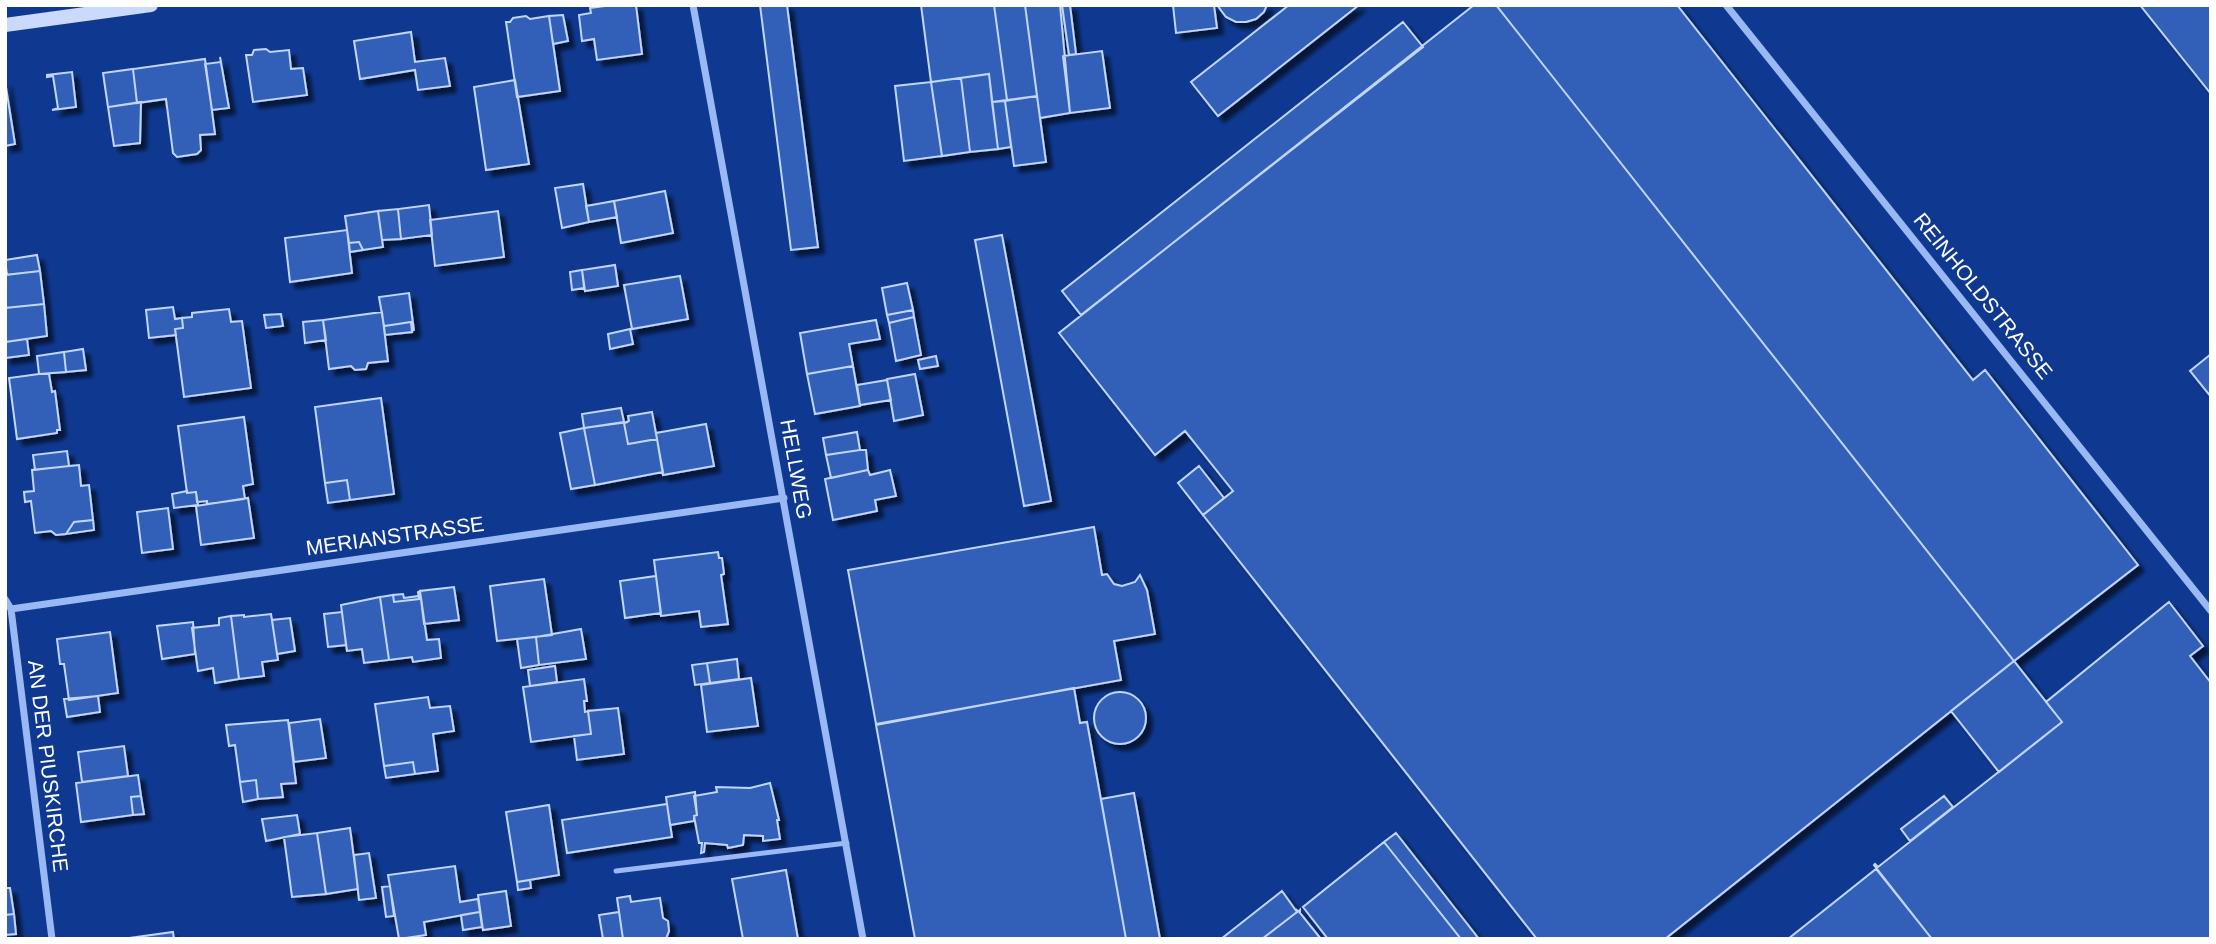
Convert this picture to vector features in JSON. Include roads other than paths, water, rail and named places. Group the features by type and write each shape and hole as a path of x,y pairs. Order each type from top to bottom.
{"main road":[{"path":"5,25 151,5"}],"street":[{"name":"HELLWEG","path":"693,5 863,939"},
{"name":"REINHOLDSTRASSE","path":"1726,5 2211,611"},
{"name":"MERIANSTRASSE","path":"11,609 784,498"},
{"name":"AN DER PIUSKIRCHE","path":"5,599 11,609 52,939"}],"lane":[{"path":"616,871 846,843"}]}
